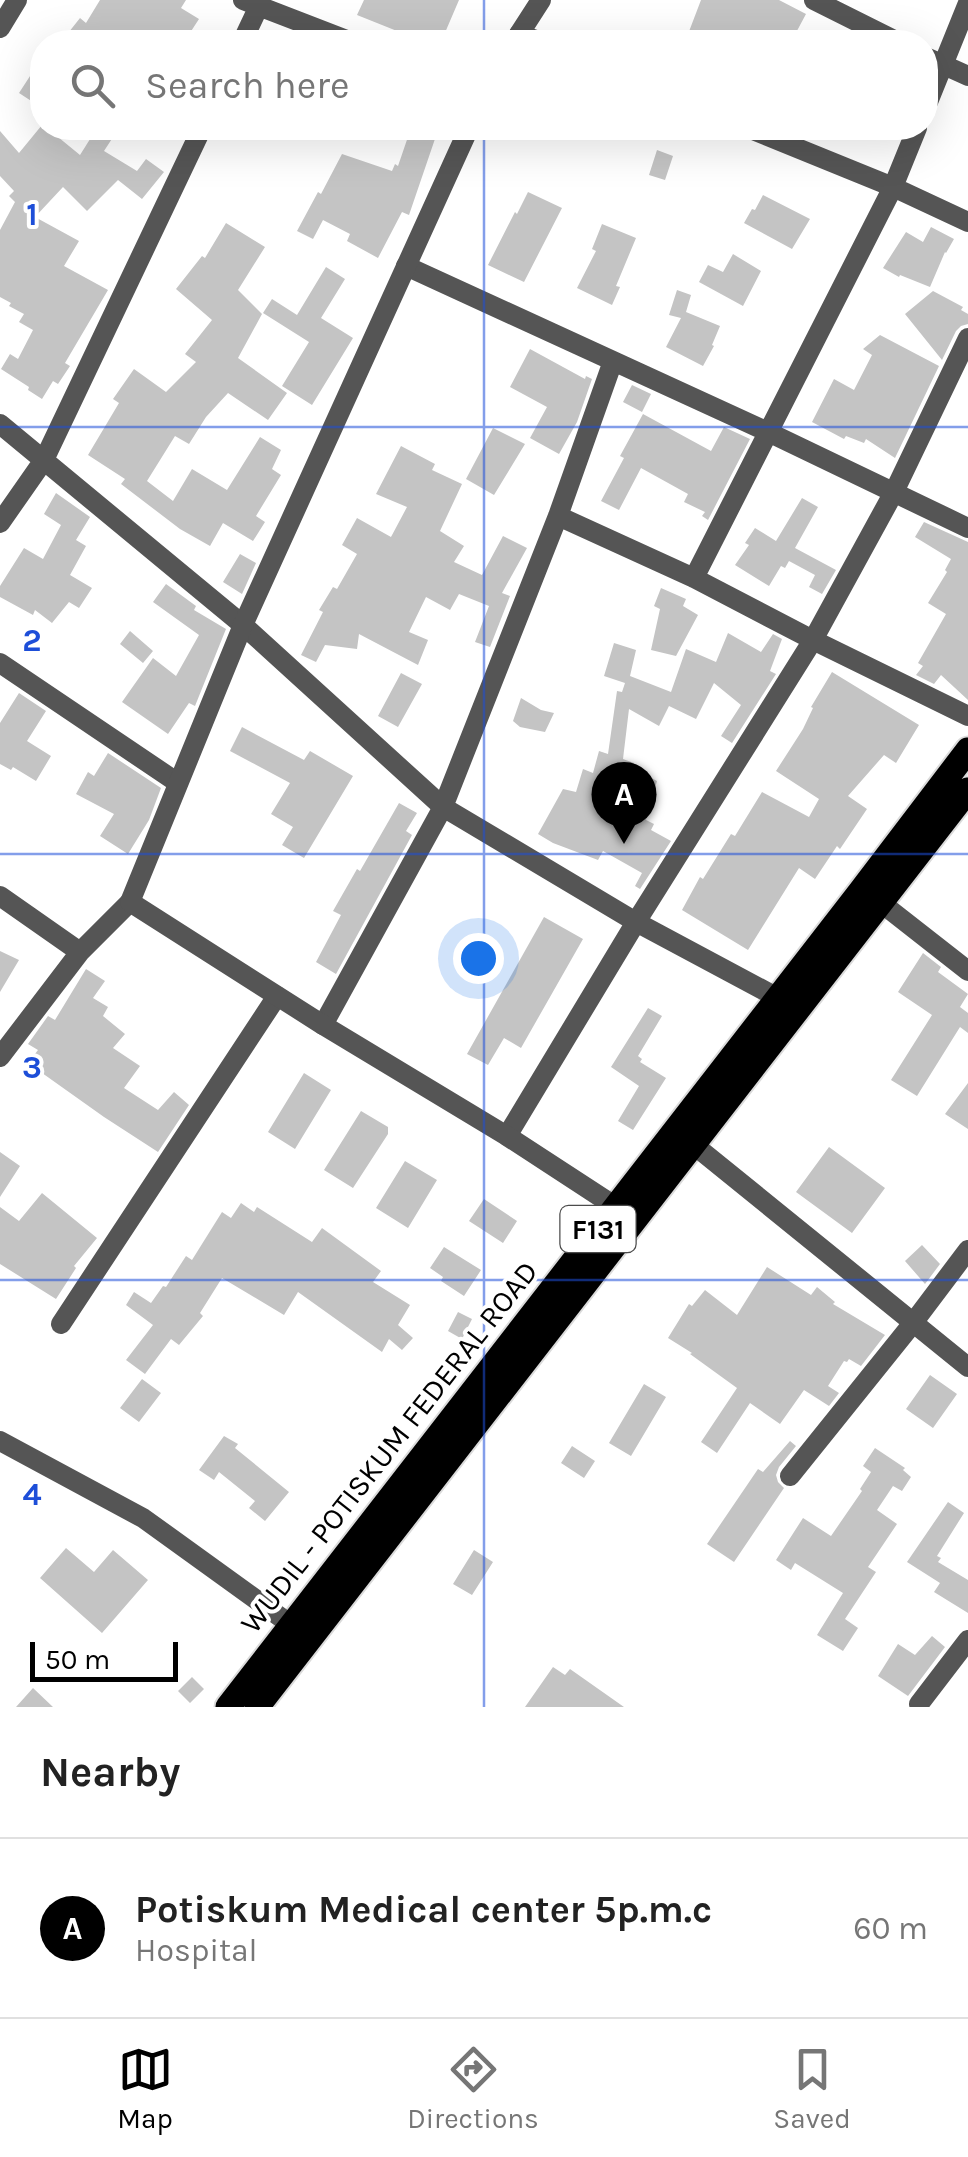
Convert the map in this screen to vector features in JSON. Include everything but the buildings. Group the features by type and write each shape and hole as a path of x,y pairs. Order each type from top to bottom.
{"main road":[{"name":"WUDIL - POTISKUM FEDERAL ROAD","path":"228,1707 302,1632 694,1145 880,902 964,773"},
{"name":"WUDIL - POTISKUM FEDERAL ROAD","path":"257,1707 302,1632 616,1207 778,998 964,773"}],"street":[{"path":"0,28 17,0"},
{"path":"521,30 541,0"},
{"path":"814,0 874,30"},
{"path":"938,54 968,2"},
{"path":"245,30 251,3 321,30"},
{"path":"938,63 968,76"},
{"path":"0,523 44,460 196,140"},
{"path":"0,1056 80,952 130,902 243,625 464,140"},
{"path":"777,140 968,222"},
{"path":"694,578 893,187 912,140"},
{"path":"406,266 968,528"},
{"path":"507,1136 813,640 894,492 968,338"},
{"path":"323,1025 443,808 558,516 613,361"},
{"path":"0,424 243,625 443,808 636,922 778,998"},
{"path":"558,516 694,578 968,716"},
{"path":"0,663 178,783"},
{"path":"0,896 80,952"},
{"path":"130,902 616,1207"},
{"path":"880,902 968,970"},
{"path":"61,1324 277,996"},
{"path":"694,1145 968,1367"},
{"path":"790,1476 968,1250"},
{"path":"0,1441 144,1518 302,1632"},
{"path":"920,1704 968,1640"}],"place":[{"name":"Potiskum Medical center 5p.m.c","path":"624,844"}]}
